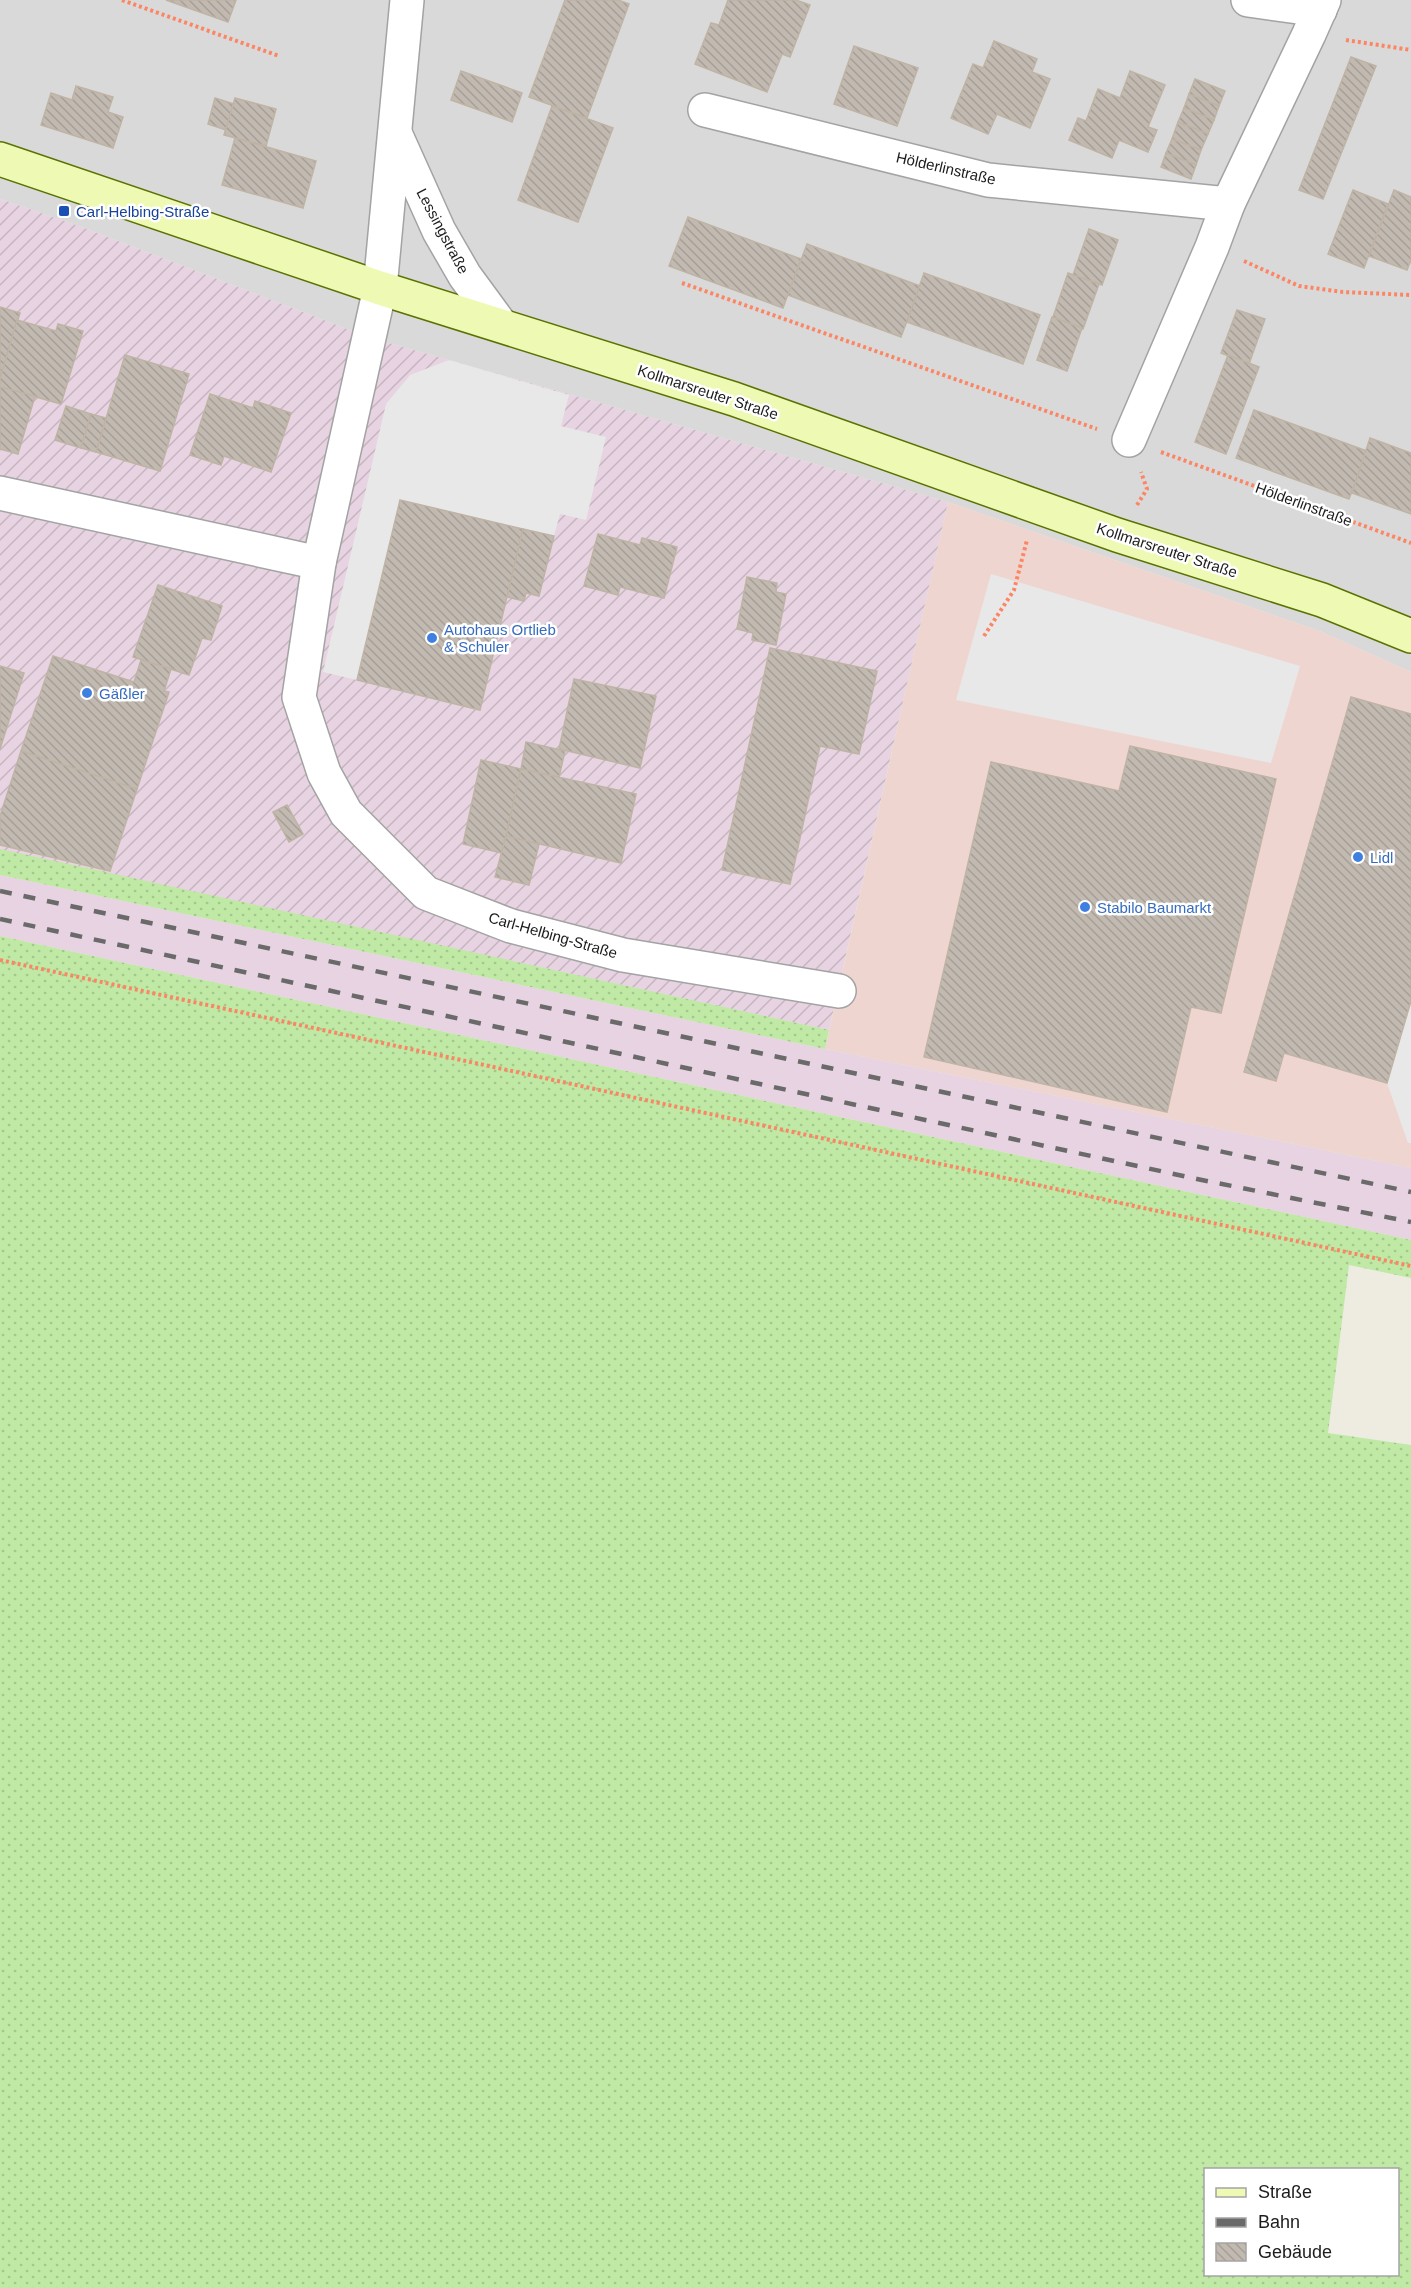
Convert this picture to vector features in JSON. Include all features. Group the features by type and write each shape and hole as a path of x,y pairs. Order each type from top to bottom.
{"main road":[{"name":"Kollmarsreuter Straße","path":"0,159 380,288 734,399 1117,535 1322,600 1411,636"}],"street":[{"name":"Lessingstraße","path":"380,288 407,0"},
{"path":"1129,440 1212,247 1228,204 1318,15 1248,0"},
{"name":"Hölderlinstraße","path":"705,110 988,180 1228,204"},
{"name":"Lessingstraße","path":"395,131 439,231 465,276 501,325"},
{"name":"Carl-Helbing-Straße","path":"380,288 319,563 299,697 324,774 346,813 426,893 511,926 623,955 839,991"},
{"path":"0,493 319,563"}],"path":[{"path":"122,0 279,56"},
{"path":"1318,15 1411,50"},
{"path":"1212,247 1299,286 1343,292 1411,295"},
{"name":"Hölderlinstraße","path":"682,283 1129,440 1411,543"},
{"path":"1117,535 1147,489 1129,440"},
{"path":"984,636 1014,590 1035,506"},
{"path":"0,960 1411,1266"}],"shaded area":[{"path":"0,0 1411,0 1411,672 1322,632 948,502 368,337 79,226 0,199"},
{"path":"0,199 79,226 368,337 948,502 829,1030 0,850"},
{"path":"449,360 569,395 561,426 606,437 586,520 560,514 554,536 400,500 357,680 323,672 386,404 410,375"},
{"path":"948,502 1322,632 1411,672 1411,1168 825,1049"},
{"path":"991,574 1300,666 1271,763 956,700"},
{"path":"0,875 825,1049 1411,1168 1411,1240 0,936"},
{"path":"1411,1001 1411,1143 1408,1143 1387,1083"}],"green space":[{"path":"0,849 829,1030 825,1049 0,875"},
{"path":"0,936 1411,1240 1411,1278 1349,1265 1328,1433 1411,1445 1411,2288 0,2288"}],"building":[{"path":"166,0 236,0 228,22"},
{"path":"565,0 618,0 629,4 587,118 529,97"},
{"path":"728,0 796,0 810,5 790,57 782,54 767,92 695,64 711,23 719,25"},
{"path":"994,41 1037,59 1032,72 1050,79 1030,128 997,114 988,134 951,118 973,64 983,68"},
{"path":"854,46 918,68 897,126 834,104"},
{"path":"1351,57 1376,66 1323,199 1299,190"},
{"path":"461,71 522,93 512,122 451,100"},
{"path":"1130,71 1165,85 1148,127 1157,130 1148,152 1119,140 1112,158 1069,140 1078,118 1086,121 1098,89 1120,98"},
{"path":"1195,79 1225,91 1219,106 1189,94"},
{"path":"76,86 113,97 108,112 123,117 113,148 41,125 51,93 72,100"},
{"path":"1189,94 1219,106 1214,120 1184,108"},
{"path":"215,98 234,104 226,130 208,124"},
{"path":"235,98 276,109 266,146 224,135"},
{"path":"552,106 613,128 578,222 518,200"},
{"path":"1184,108 1214,120 1208,134 1178,122"},
{"path":"1178,122 1208,134 1201,150 1172,139"},
{"path":"235,138 316,161 303,208 222,185"},
{"path":"1172,139 1201,150 1196,165 1166,153"},
{"path":"1166,153 1196,165 1191,179 1161,167"},
{"path":"1353,190 1388,204 1364,268 1328,254"},
{"path":"1394,190 1411,197 1411,260 1407,270 1369,256"},
{"path":"688,217 801,259 783,308 669,266"},
{"path":"1089,229 1118,240 1102,285 1073,275"},
{"path":"807,244 920,286 901,337 788,295"},
{"path":"924,273 1040,315 1023,364 907,322"},
{"path":"1068,273 1099,284 1083,329 1053,317"},
{"path":"0,307 20,313 0,379"},
{"path":"1237,310 1265,319 1249,364 1221,353"},
{"path":"1052,317 1082,328 1067,371 1037,360"},
{"path":"17,320 56,331 58,324 83,331 61,404 0,387 0,379"},
{"path":"125,355 189,374 160,471 96,452"},
{"path":"1228,355 1259,367 1226,454 1195,442"},
{"path":"0,387 35,396 18,454 0,449"},
{"path":"210,394 253,408 255,401 291,413 271,472 224,456 221,465 190,455"},
{"path":"66,406 91,414 81,448 55,440"},
{"path":"1254,410 1367,451 1349,499 1236,458"},
{"path":"91,414 106,418 96,452 81,448"},
{"path":"1370,438 1411,453 1411,514 1352,493"},
{"name":"Autohaus Ortlieb & Schuler","path":"400,500 523,529 480,710 357,680"},
{"path":"523,529 554,536 539,596 526,593 524,601 507,597"},
{"path":"598,534 640,545 642,538 677,547 664,598 620,587 618,595 584,586"},
{"path":"747,577 777,583 776,592 786,594 776,645 752,640 753,633 737,629"},
{"path":"158,585 222,606 211,640 202,638 189,675 133,657"},
{"path":"770,648 877,671 859,754 820,746 790,884 722,870"},
{"path":"53,656 134,682 141,660 171,669 164,691 169,692 137,789 21,751"},
{"path":"0,666 24,673 0,749"},
{"path":"574,679 656,696 640,768 559,749"},
{"name":"Lidl","path":"1351,697 1411,714 1411,1001 1387,1083 1284,1053 1276,1081 1244,1072"},
{"path":"526,742 565,751 559,777 521,769"},
{"path":"1130,746 1276,779 1221,1013 1191,1007 1167,1112 924,1057 991,762 1119,791"},
{"path":"21,751 137,789 110,871 0,845 0,816"},
{"path":"481,760 521,769 502,853 463,844"},
{"path":"521,769 636,794 621,863 506,836"},
{"path":"287,805 303,834 289,842 273,812"},
{"path":"506,836 539,844 529,885 495,877"}],"railway":[{"path":"0,891 1411,1192"},
{"path":"0,919 1197,1179 1411,1222"}],"place":[{"name":"Carl-Helbing-Straße","path":"64,211"},
{"name":"Autohaus Ortlieb & Schuler","path":"432,638"},
{"name":"Gäßler","path":"87,693"},
{"name":"Lidl","path":"1358,857"},
{"name":"Stabilo Baumarkt","path":"1085,907"}]}
